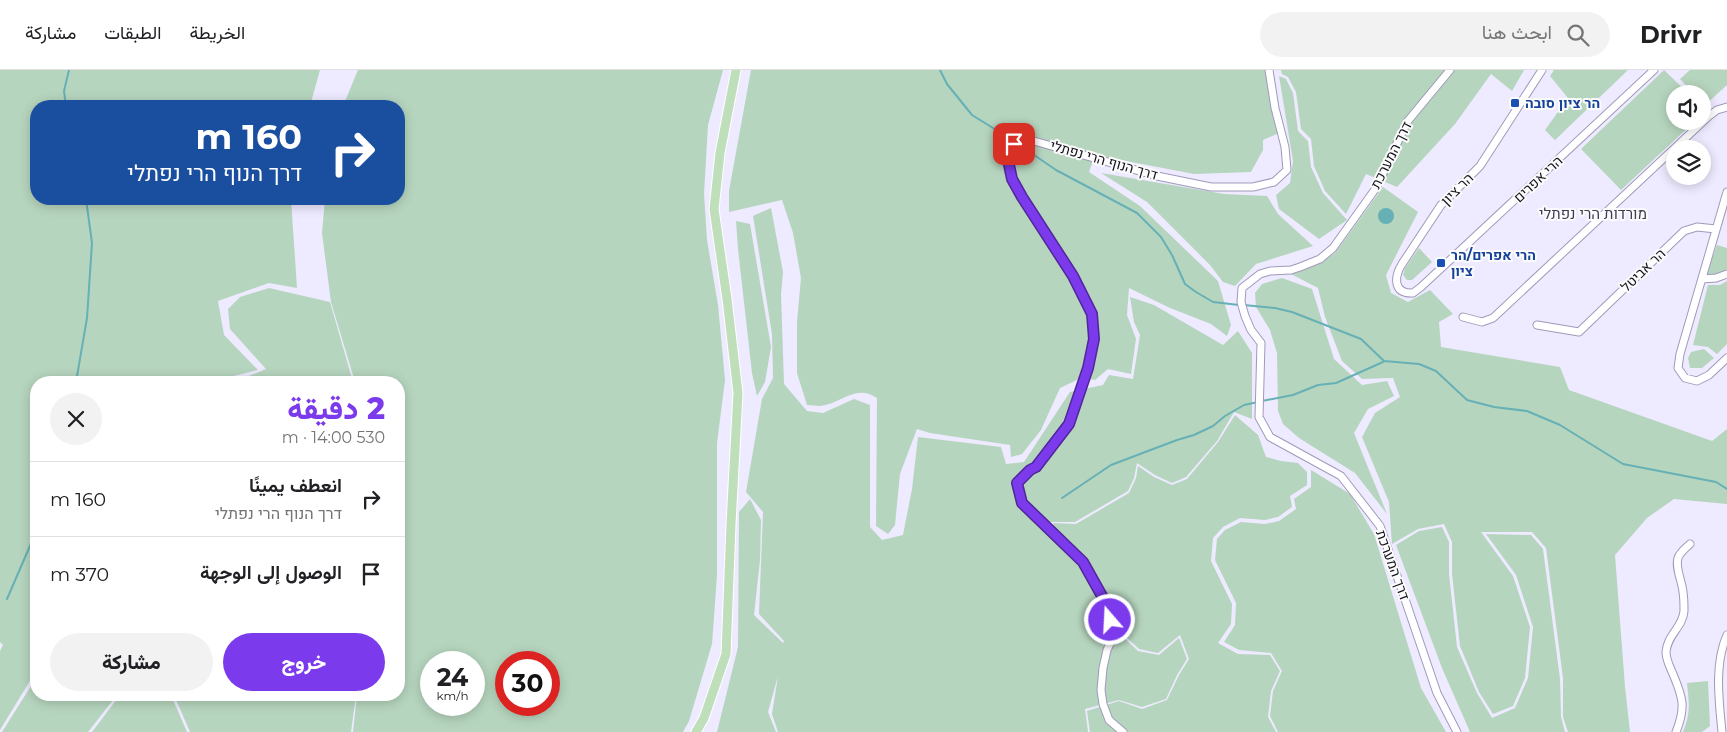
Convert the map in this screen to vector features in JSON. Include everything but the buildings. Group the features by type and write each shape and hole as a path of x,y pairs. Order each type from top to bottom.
{"main road":[{"path":"696,732 704,718 726,654 738,393 714,209 720,153 736,70"}],"street":[{"name":"דרך הנוף הרי נפתלי","path":"1123,732 1109,720 1102,704 1102,668 1114,635 1107,605 1083,562 1022,503 1017,483 1030,470 1036,467 1069,424 1088,368 1094,339 1092,314 1073,276 1012,179 1008,160 1018,139 1027,139 1157,176 1211,187 1253,187 1274,182 1287,170 1285,147 1275,108 1269,70"},
{"name":"דרך המערכת","path":"1450,70 1407,122 1376,188 1332,248 1320,259 1300,267 1260,274 1242,288 1241,302 1251,330 1261,343 1259,417 1270,437 1341,476 1380,526 1437,694 1457,732"},
{"name":"הר ציון","path":"1421,287 1413,293 1403,292 1396,280 1397,271 1441,205 1480,166 1542,70"},
{"name":"הרי אפרים","path":"1421,287 1654,70"},
{"path":"1463,317 1482,322 1493,318 1709,116 1717,110 1727,107"},
{"path":"1727,192 1680,354 1678,368 1685,378 1697,381 1709,374 1727,358"},
{"name":"הר אביטל","path":"1537,325 1579,332 1684,231 1697,227 1716,229"},
{"path":"1702,279 1716,278 1727,274"},
{"path":"1676,732 1681,721 1684,702 1667,660 1666,652 1671,635 1682,619 1684,611 1683,592 1677,559 1690,544"},
{"path":"1722,732 1719,681 1720,660 1727,635"}],"shaded area":[{"path":"0,70 320,70 312,100 30,100 30,205 291,205 297,288 269,283 218,301 224,335 258,370 233,376 30,376 30,681 0,730 0,651 3,645 0,642"},
{"path":"358,70 723,70 708,125 704,194 707,240 718,305 725,380 717,443 717,575 712,644 689,721 683,732 353,732 356,701 405,701 405,376 353,376 331,302 322,233 324,205 405,205 405,100 346,100"},
{"path":"751,70 1269,70 1279,133 1263,140 1263,150 1251,172 1194,174 1095,155 1089,172 1140,206 1218,281 1231,325 1227,336 1211,324 1170,308 1129,288 1127,315 1136,339 1131,374 1108,369 1095,380 1081,378 1060,388 1041,430 1022,454 1011,457 1010,445 930,433 917,429 900,474 895,525 888,534 876,526 877,398 869,394 855,393 820,406 807,405 797,373 797,322 801,278 793,233 782,200 729,212 729,191"},
{"path":"1281,70 1524,70 1512,91 1491,74 1455,124 1397,187 1366,174 1346,214 1325,191 1314,166 1311,139 1301,129 1296,92 1288,77 1282,74"},
{"path":"1554,70 1628,70 1555,140 1545,130 1568,98 1550,76"},
{"path":"1664,70 1680,85 1666,85 1666,130 1685,130 1675,140 1666,140 1666,148 1621,190 1581,149"},
{"path":"1690,70 1727,70 1727,85 1711,100 1711,85 1686,85 1680,79"},
{"path":"1279,76 1286,79 1293,93 1298,131 1308,141 1311,167 1323,193 1347,220 1319,239 1279,209 1276,195 1290,183 1293,161"},
{"path":"1101,173 1224,194 1267,196 1278,214 1313,246 1256,264 1235,286 1223,282 1210,265 1147,202"},
{"path":"1383,187 1418,212 1386,275 1391,293 1408,302 1430,290 1453,314 1439,322 1441,347 1560,367 1569,390 1712,441 1727,429 1727,504 1674,499 1647,518 1615,555 1630,732 1568,732 1563,717 1563,678 1546,548 1532,532 1481,532 1513,576 1530,627 1525,678 1513,706 1493,714 1479,692 1460,646 1452,574 1452,542 1444,524 1418,529 1392,544 1389,502 1362,437 1375,413 1400,397 1393,378 1362,379 1342,361 1325,317 1318,288 1291,274 1317,265 1335,253"},
{"path":"771,208 783,272 781,294 784,384 807,411 823,413 854,399 870,405 870,527 882,540 903,535 912,489 918,437 1001,447 1006,464 1024,462 1070,392 1103,385 1109,375 1133,379 1140,335 1134,322 1130,297 1154,305 1223,345 1238,331 1252,353 1252,419 1234,412 1217,441 1186,477 1172,483 1137,463 1134,478 1128,491 1075,522 1050,522 1058,538 1096,590 1103,618 1138,651 1159,655 1179,638 1187,659 1166,699 1142,707 1119,700 1085,709 1088,732 778,732 772,714 778,676 768,712 776,732 717,732 738,647 739,512 750,499 761,520 760,560 754,615 783,643 784,641 759,614 763,512 746,492 762,399 773,378 772,334 753,216"},
{"path":"1386,208 1394,216 1386,224 1378,216"},
{"path":"736,221 750,224 771,347 765,382 757,396 752,373"},
{"path":"1717,245 1727,248 1727,269 1720,274 1706,276"},
{"path":"1419,248 1432,262 1412,280 1407,280 1403,275 1405,268"},
{"path":"1282,278 1312,289 1334,359 1362,385 1387,381 1394,396 1368,409 1354,433 1387,514 1355,473 1299,438 1283,424 1278,411 1277,353 1270,330 1256,307 1255,293 1262,284"},
{"path":"1727,281 1727,344 1717,354 1708,347 1693,345 1708,285 1720,285"},
{"path":"269,288 330,302 351,376 249,376 266,369 230,329 228,309 240,297"},
{"path":"1704,349 1714,358 1702,368 1690,368 1688,358 1691,352"},
{"path":"1235,415 1258,435 1266,457 1298,463 1307,472 1307,485 1290,496 1292,507 1278,517 1265,520 1240,518 1223,527 1213,538 1211,561 1232,604 1231,624 1218,643 1238,654 1270,655 1280,671 1271,691 1268,717 1276,732 1090,732 1087,711 1119,701 1142,709 1167,700 1189,659 1180,635 1158,653 1139,649 1105,617 1098,589 1059,537 1053,523 1076,524 1129,493 1136,478 1138,466 1154,477 1172,485 1187,479 1218,442"},
{"path":"1311,470 1350,494 1374,534 1421,688 1446,732 1278,732 1270,716 1273,691 1282,671 1271,653 1239,650 1224,642 1235,625 1236,603 1215,560 1217,539 1225,530 1241,522 1265,524 1279,521 1296,509 1294,499 1311,487"},
{"path":"1442,527 1449,542 1449,574 1457,647 1477,693 1492,718 1515,708 1528,678 1533,627 1516,575 1486,534 1531,535 1543,549 1560,679 1561,717 1565,732 1470,732 1442,668 1396,545 1419,531"},
{"path":"1708,681 1710,726 1702,732 1683,732 1686,725 1689,702 1687,683"},
{"path":"30,688 30,701 112,701 88,732 2,732"},
{"path":"115,701 174,701 187,732 92,732"},
{"path":"177,701 355,701 351,732 190,732"}],"waterway":[{"path":"65,100 64,91 69,70"},
{"path":"940,70 947,84 972,115 1014,141"},
{"path":"1018,144 1056,170 1137,213 1161,237 1172,255 1185,284 1213,302 1239,305"},
{"path":"77,376 87,318 92,243 87,205"},
{"path":"1244,305 1275,308 1292,312 1361,339 1384,361 1419,364 1436,371 1467,400 1494,407 1527,411 1560,425 1623,464 1716,482 1727,489"},
{"path":"1262,401 1293,395 1318,385 1336,383 1383,362"},
{"path":"1062,498 1111,465 1194,435 1213,426 1225,416 1244,405 1258,402"},
{"path":"7,599 30,546"}],"place":[{"name":"הר ציון סובה","path":"1515,103"},
{"name":"הרי אפרים/הר ציון","path":"1441,263"}],"district":[{"name":"מורדות הרי נפתלי","path":"1593,213"}],"route":[{"path":"1014,144 1008,160 1012,179 1073,276 1092,314 1094,339 1088,368 1069,424 1036,467 1030,470 1017,483 1022,503 1083,562 1107,605 1110,620"}]}
